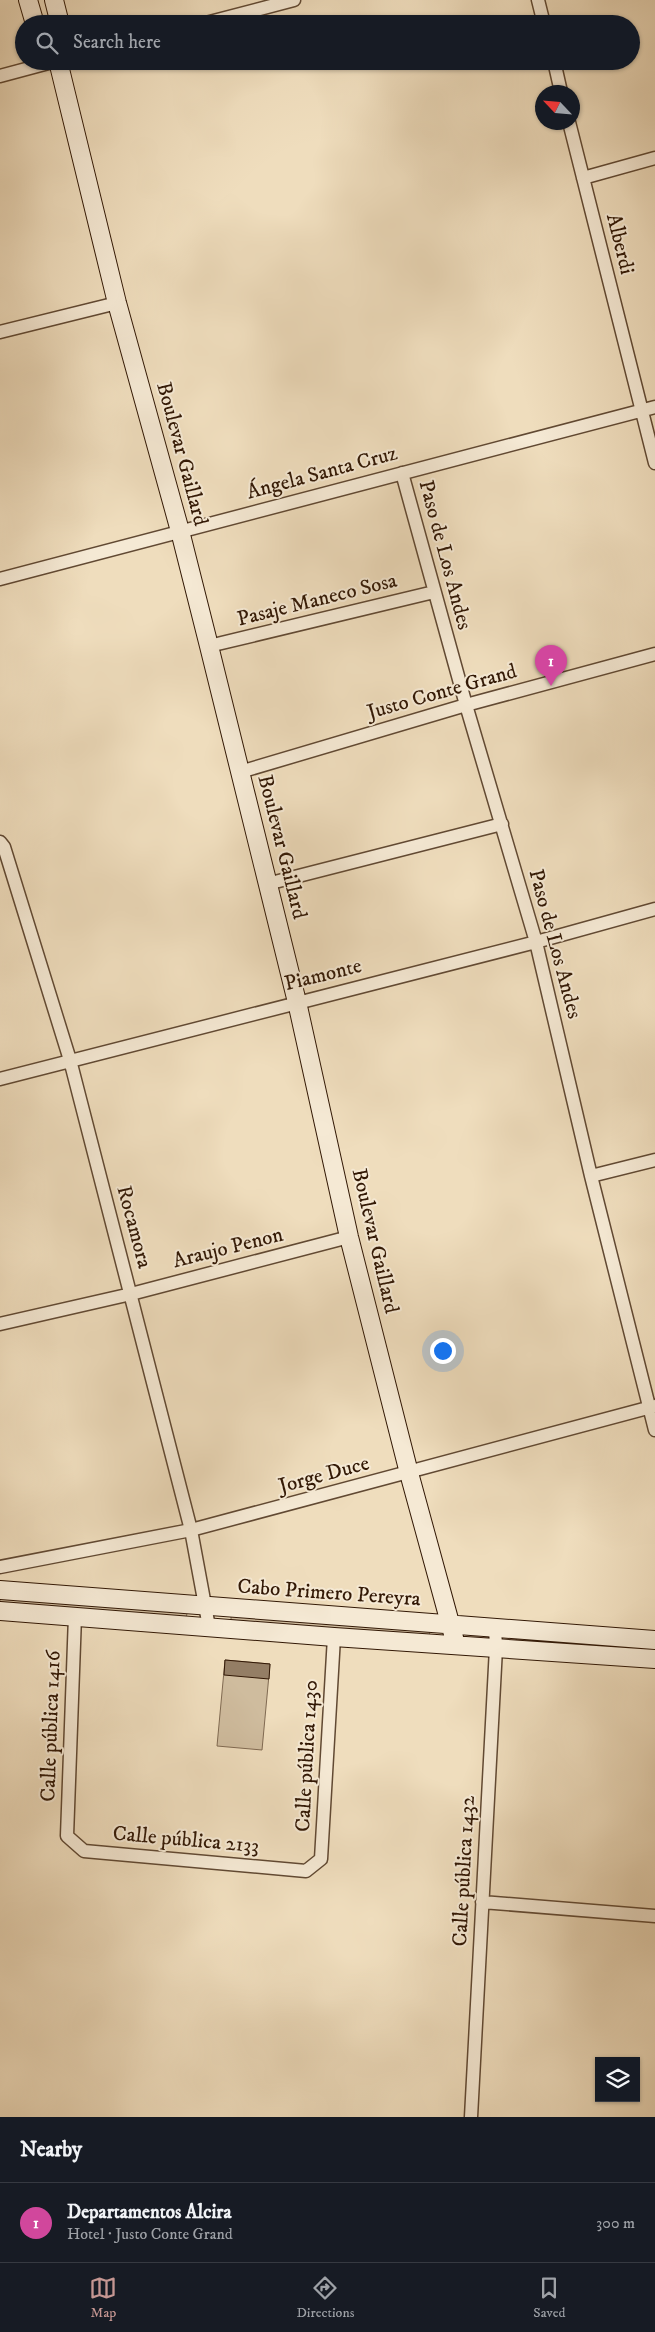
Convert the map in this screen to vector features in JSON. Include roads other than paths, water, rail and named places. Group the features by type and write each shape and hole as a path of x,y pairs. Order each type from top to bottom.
{"street":[{"path":"28,0 32,15"},
{"path":"54,0 58,15"},
{"path":"236,15 294,0"},
{"path":"538,0 542,15"},
{"path":"0,76 23,70"},
{"name":"Boulevar Gaillard","path":"59,70 117,303 180,531 209,646 297,1002 349,1238 409,1473 456,1645"},
{"path":"556,70 559,85"},
{"name":"Alberdi","path":"571,130 655,463"},
{"path":"583,178 655,158"},
{"path":"0,332 117,303"},
{"name":"Ángela Santa Cruz","path":"0,578 655,407"},
{"name":"Paso de Los Andes","path":"402,473 434,592 536,942 591,1176 652,1406 655,1430"},
{"name":"Pasaje Maneco Sosa","path":"209,646 434,592"},
{"name":"Justo Conte Grand","path":"240,772 466,704 655,654"},
{"path":"267,884 502,824"},
{"name":"Rocamora","path":"0,842 4,847 70,1060 191,1530 209,1627"},
{"name":"Piamonte","path":"0,1078 536,942 655,909"},
{"path":"591,1176 655,1160"},
{"name":"Araujo Penon","path":"0,1324 131,1294 349,1238"},
{"name":"Jorge Duce","path":"0,1567 191,1530 409,1473 652,1406"},
{"name":"Cabo Primero Pereyra","path":"0,1590 655,1640"},
{"name":"Cabo Primero Pereyra","path":"0,1611 334,1638 655,1659"},
{"name":"Calle pública 1416","path":"67,1836 75,1616"},
{"name":"Calle pública 1432","path":"471,2117 496,1648 495,1627"},
{"name":"Calle pública 1430","path":"306,1871 321,1859 334,1638"},
{"name":"Calle pública 2133","path":"67,1836 84,1851 306,1871"},
{"path":"482,1902 655,1916"}],"place":[{"name":"Departamentos Alcira","path":"551,686"}]}
